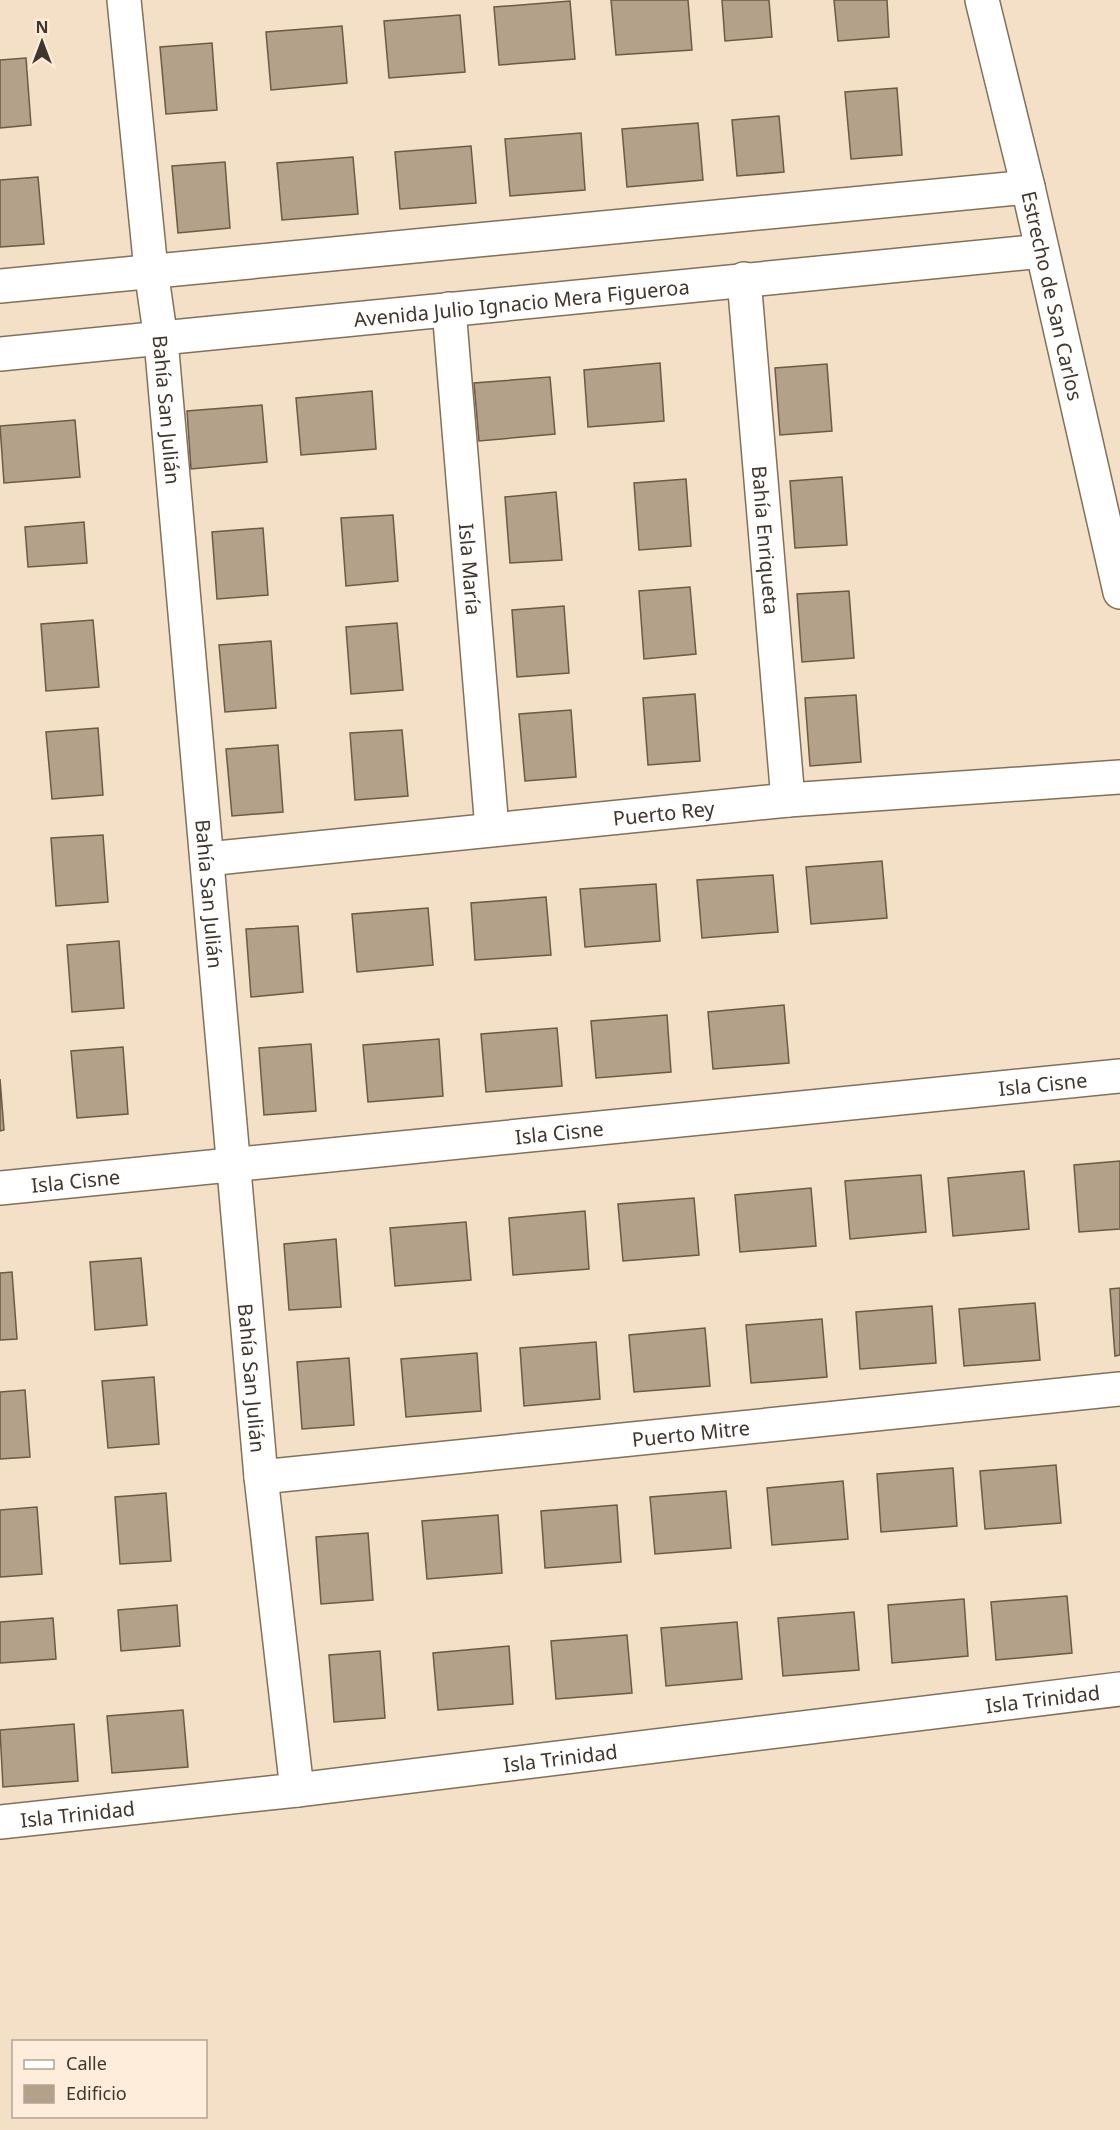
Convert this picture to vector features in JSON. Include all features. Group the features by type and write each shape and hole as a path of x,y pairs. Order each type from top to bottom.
{"street":[{"name":"Bahía San Julián","path":"124,0 151,270 161,340 261,1476 297,1790"},
{"name":"Estrecho de San Carlos","path":"982,0 1028,187 1120,592"},
{"path":"0,286 1028,187"},
{"name":"Avenida Julio Ignacio Mera Figueroa","path":"0,354 161,340 744,279 1042,251"},
{"name":"Bahía Enriqueta","path":"744,279 788,801"},
{"name":"Isla María","path":"448,309 492,829"},
{"name":"Puerto Rey","path":"207,859 788,801 1120,777"},
{"name":"Isla Cisne","path":"0,1188 1120,1076"},
{"name":"Puerto Mitre","path":"261,1476 1120,1389"},
{"name":"Isla Trinidad","path":"0,1822 297,1790 1120,1689"}],"building":[{"path":"611,0 688,0 692,50 616,55"},
{"path":"722,0 769,0 772,37 725,41"},
{"path":"834,0 887,0 889,37 838,41"},
{"path":"570,1 575,59 499,65 494,7"},
{"path":"460,15 465,72 389,78 384,21"},
{"path":"342,26 347,83 271,90 266,32"},
{"path":"212,43 217,110 166,114 160,47"},
{"path":"26,58 31,125 0,128 0,60"},
{"path":"897,88 902,155 851,159 845,92"},
{"path":"779,116 784,172 737,176 732,120"},
{"path":"698,123 703,180 627,187 622,129"},
{"path":"581,133 585,190 510,196 505,139"},
{"path":"471,146 476,203 400,209 395,152"},
{"path":"353,157 358,214 282,220 277,163"},
{"path":"225,162 230,228 178,233 172,166"},
{"path":"38,177 44,244 0,247 0,180"},
{"path":"660,363 664,421 588,427 584,370"},
{"path":"827,364 832,431 780,435 775,368"},
{"path":"550,377 555,434 479,441 474,383"},
{"path":"372,391 376,449 301,455 296,398"},
{"path":"262,405 267,462 191,469 187,411"},
{"path":"75,420 80,477 4,483 0,426"},
{"path":"842,477 847,545 795,548 790,481"},
{"path":"686,479 691,546 639,550 634,483"},
{"path":"556,492 562,560 510,563 505,497"},
{"path":"393,515 398,581 346,586 341,518"},
{"path":"84,522 87,563 28,567 25,527"},
{"path":"263,528 268,595 217,599 212,532"},
{"path":"690,587 696,654 644,659 639,591"},
{"path":"849,591 854,658 802,662 797,594"},
{"path":"564,606 569,673 517,677 512,610"},
{"path":"93,620 99,687 46,691 41,624"},
{"path":"397,623 403,690 351,694 346,627"},
{"path":"271,641 276,708 225,712 219,645"},
{"path":"695,694 700,761 648,765 643,698"},
{"path":"856,695 861,762 810,766 805,698"},
{"path":"571,710 576,777 525,781 519,714"},
{"path":"98,728 103,795 52,799 46,732"},
{"path":"402,730 408,796 355,800 350,733"},
{"path":"278,745 283,812 232,816 226,749"},
{"path":"103,835 108,902 56,906 51,838"},
{"path":"882,861 887,918 811,924 806,867"},
{"path":"773,875 778,932 702,938 697,880"},
{"path":"656,884 660,941 585,947 580,889"},
{"path":"546,897 551,955 475,960 471,903"},
{"path":"428,908 433,965 357,972 352,914"},
{"path":"298,926 303,992 251,997 246,929"},
{"path":"119,941 124,1008 72,1012 67,945"},
{"path":"784,1005 789,1063 713,1069 708,1012"},
{"path":"667,1015 671,1072 596,1078 591,1021"},
{"path":"557,1028 562,1086 486,1092 481,1034"},
{"path":"439,1039 443,1096 368,1102 363,1045"},
{"path":"311,1044 316,1111 264,1115 259,1048"},
{"path":"123,1047 128,1114 77,1118 71,1051"},
{"path":"0,1079 4,1130 0,1131"},
{"path":"1120,1161 1120,1229 1079,1232 1074,1165"},
{"path":"1024,1171 1029,1229 953,1236 948,1178"},
{"path":"921,1175 926,1232 850,1239 845,1181"},
{"path":"811,1188 816,1246 740,1252 735,1195"},
{"path":"694,1198 699,1255 623,1261 618,1204"},
{"path":"585,1211 589,1269 513,1275 509,1218"},
{"path":"466,1222 471,1280 395,1286 390,1228"},
{"path":"336,1239 341,1307 289,1310 284,1244"},
{"path":"141,1258 147,1325 95,1330 90,1262"},
{"path":"12,1272 17,1339 0,1340 0,1273"},
{"path":"1120,1288 1120,1355 1115,1356 1110,1289"},
{"path":"1035,1303 1040,1360 964,1366 959,1309"},
{"path":"932,1306 936,1363 860,1369 856,1312"},
{"path":"822,1319 827,1377 751,1383 746,1325"},
{"path":"705,1328 710,1386 634,1392 629,1335"},
{"path":"596,1342 600,1399 524,1406 520,1348"},
{"path":"477,1353 481,1411 406,1417 401,1359"},
{"path":"349,1358 354,1425 302,1429 297,1362"},
{"path":"154,1377 159,1444 108,1448 102,1381"},
{"path":"25,1390 30,1457 0,1459 0,1392"},
{"path":"1056,1465 1061,1523 985,1529 980,1471"},
{"path":"953,1468 957,1526 881,1532 877,1474"},
{"path":"843,1481 848,1539 772,1545 767,1488"},
{"path":"726,1491 731,1548 655,1554 650,1497"},
{"path":"166,1493 171,1561 120,1564 115,1497"},
{"path":"617,1505 621,1562 545,1568 541,1511"},
{"path":"37,1507 42,1574 0,1577 0,1510"},
{"path":"498,1515 502,1573 427,1579 422,1521"},
{"path":"368,1533 373,1600 321,1604 316,1537"},
{"path":"1067,1596 1072,1653 996,1660 991,1602"},
{"path":"964,1599 968,1656 892,1663 888,1605"},
{"path":"177,1605 180,1646 121,1651 118,1610"},
{"path":"854,1612 859,1670 783,1676 778,1618"},
{"path":"53,1618 56,1659 0,1663 0,1622"},
{"path":"737,1622 742,1679 666,1686 661,1628"},
{"path":"627,1635 632,1693 556,1699 551,1641"},
{"path":"509,1646 513,1704 438,1710 433,1653"},
{"path":"380,1651 385,1718 334,1722 329,1655"},
{"path":"183,1710 188,1767 112,1773 107,1716"},
{"path":"74,1724 78,1781 3,1787 0,1730"}]}
